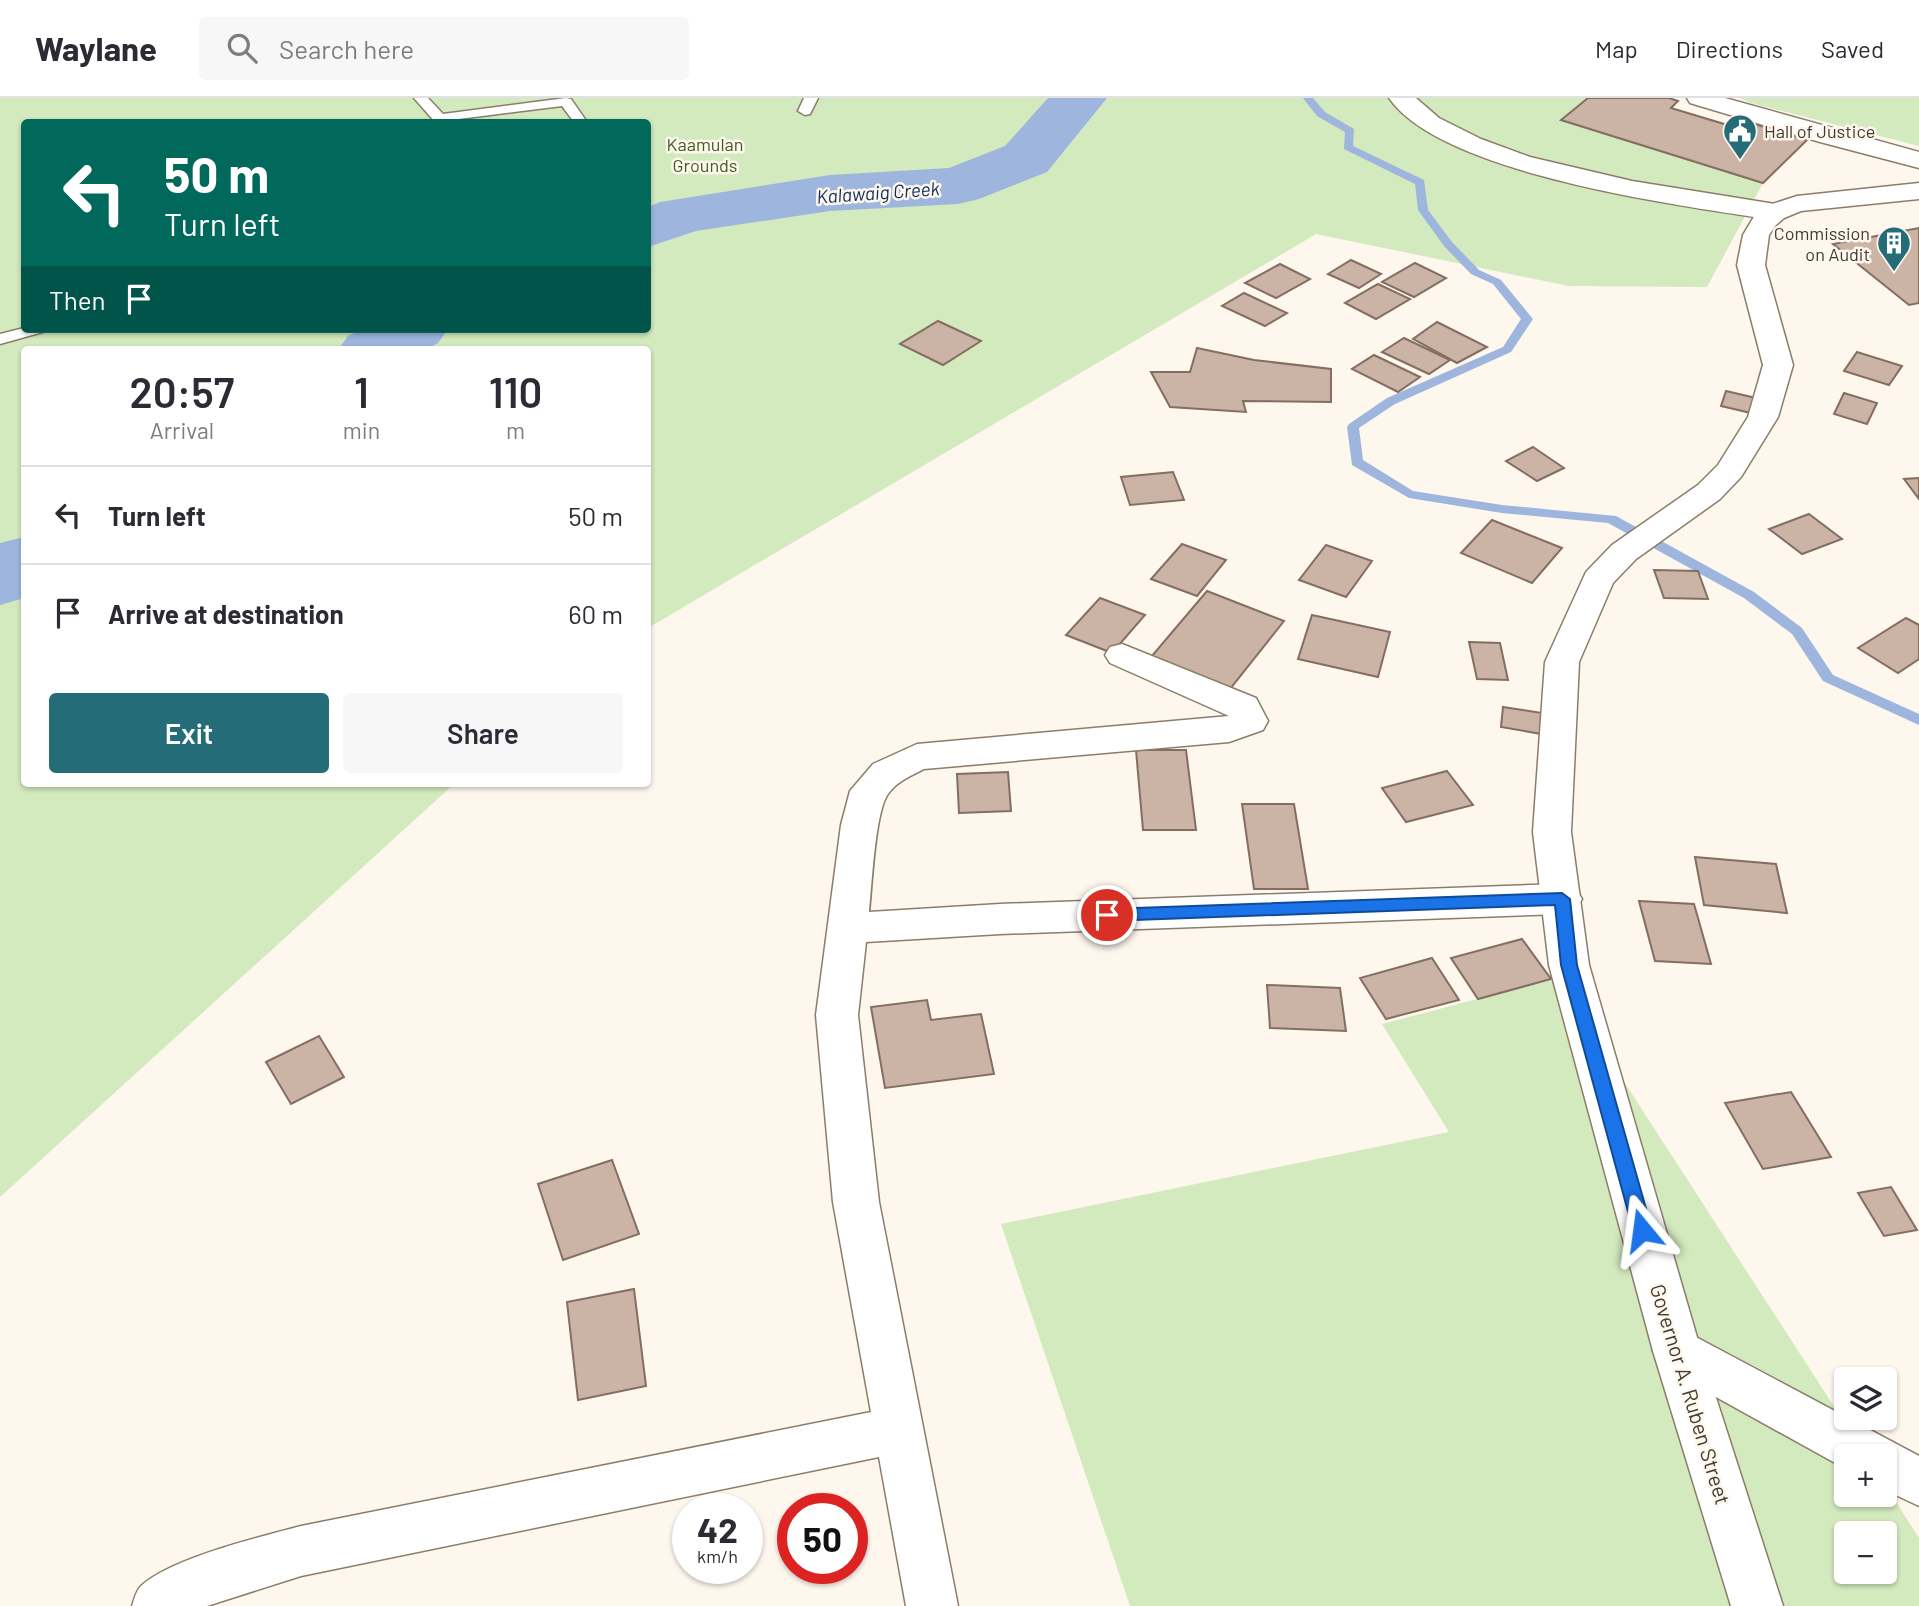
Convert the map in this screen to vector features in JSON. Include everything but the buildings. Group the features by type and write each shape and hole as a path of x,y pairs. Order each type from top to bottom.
{"street":[{"path":"1401,98 1442,129 1502,155 1626,188 1775,212 1797,204 1829,199 1919,191"},
{"path":"1699,98 1829,138 1919,160"},
{"path":"1829,138 1838,149 1842,166 1829,199"},
{"name":"Governor A. Ruben Street","path":"1757,1606 1677,1351 1569,965 1552,832 1562,662 1598,579 1624,552 1686,511 1709,492 1730,470 1763,417 1778,365 1751,265 1752,250 1764,221 1775,212"},
{"path":"932,1606 856,1202 837,1015 863,813 869,791 886,773 917,757 1228,730 1250,721 1243,707 1122,655"},
{"path":"848,928 1000,919 1562,899"},
{"path":"1677,1351 1849,1444"},
{"path":"158,1606 172,1596 212,1577 301,1551 899,1430"},
{"path":"1897,1470 1919,1482"}],"lane":[{"path":"421,98 438,119"},
{"path":"452,119 566,100 578,119"},
{"path":"0,339 22,333"}],"green space":[{"name":"Kaamulan Grounds","path":"0,98 1588,98 1562,120 1763,183 1707,287 1569,286 1316,234 651,626 651,346 21,346 21,787 451,787 0,1197"},
{"path":"1739,98 1919,98 1919,146 1751,103"},
{"path":"1557,978 1834,1406 1834,1430 1849,1430 1858,1444 1834,1444 1834,1507 1897,1507 1897,1504 1919,1538 1919,1606 1130,1606 1001,1224 1449,1132 1382,1024"}],"waterway":[{"name":"Kalawaig Creek","path":"651,228 682,215 830,193 958,186 1026,159 1079,98"},
{"path":"1308,98 1321,114 1350,131 1348,147 1420,182 1423,210 1448,244 1475,272 1497,282 1527,319 1507,349 1391,401 1353,427 1357,462 1409,494 1502,509 1611,519 1749,595 1797,631 1828,678 1919,720"},
{"name":"Kalawaig Creek","path":"380,346 407,333"},
{"name":"Kalawaig Creek","path":"0,580 21,563"}],"place":[{"name":"Hall of Justice","path":"1740,161"},
{"name":"Commission on Audit","path":"1894,273"}],"route":[{"path":"1107,915 1562,899 1569,965 1642,1230"}]}
